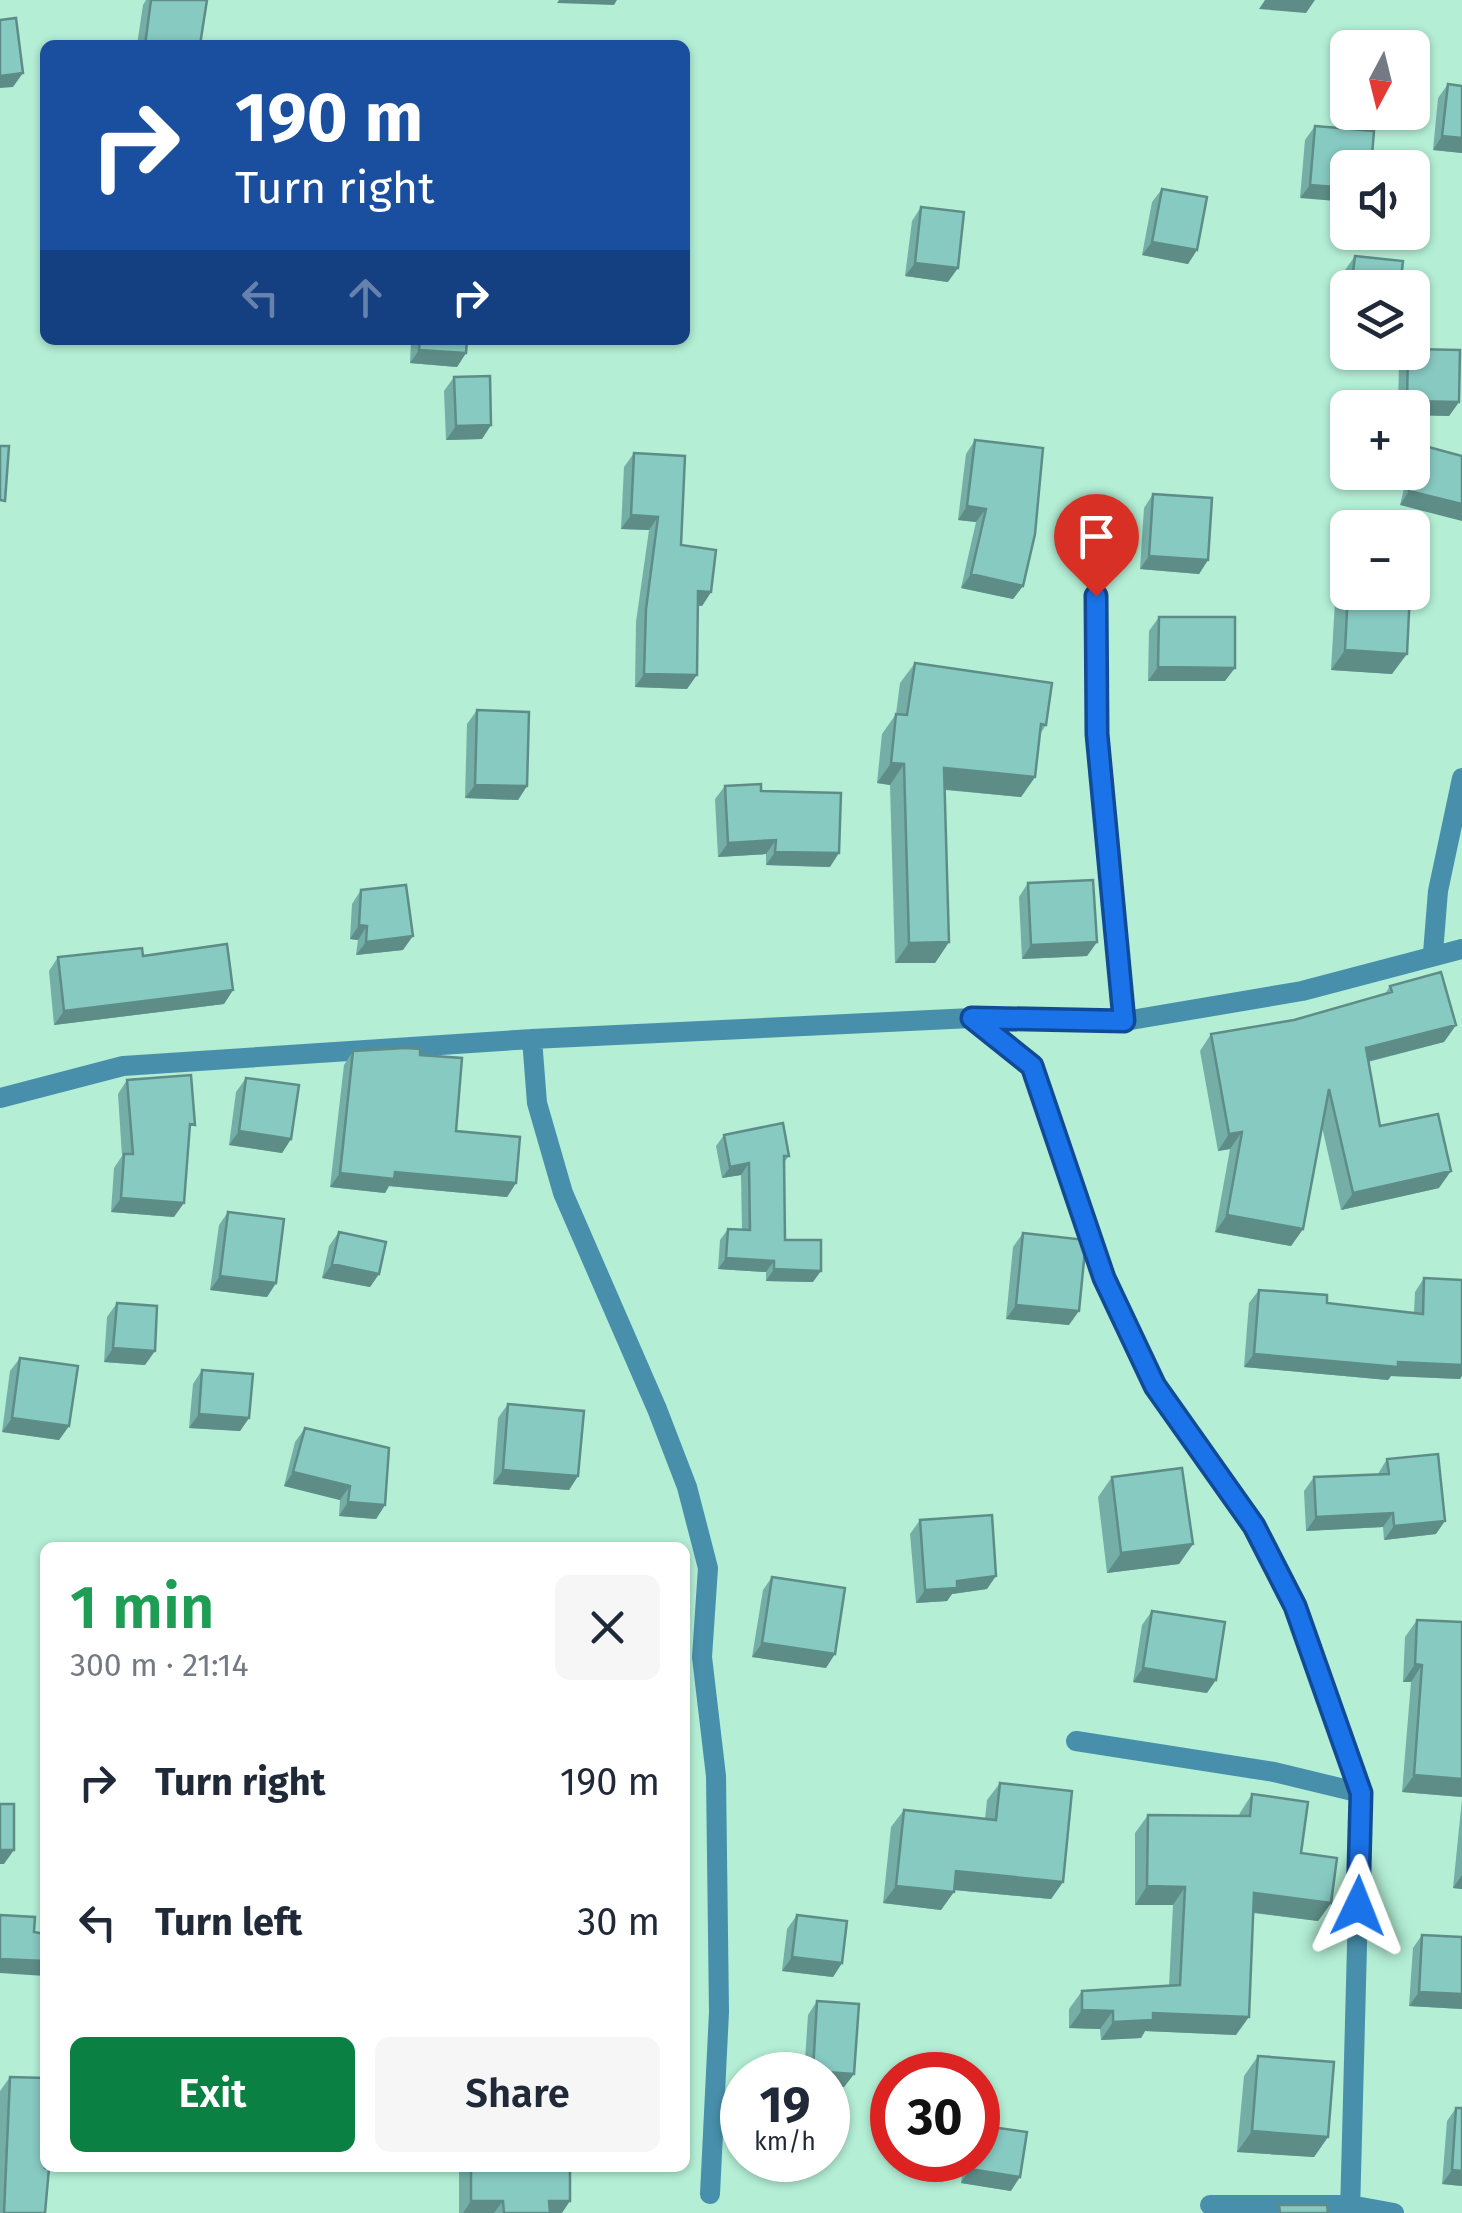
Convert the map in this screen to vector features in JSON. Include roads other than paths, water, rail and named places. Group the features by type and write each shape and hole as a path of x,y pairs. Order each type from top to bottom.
{"street":[{"path":"1096,596 1097,734 1124,1021"},
{"path":"1434,953 1438,891 1462,778"},
{"path":"0,1098 123,1066 532,1039 972,1018 1124,1021 1302,990 1434,953 1462,949"},
{"path":"972,1018 1032,1066 1104,1278 1155,1386 1254,1526 1295,1606 1361,1793 1350,2209"},
{"path":"532,1039 537,1103 563,1193 658,1409 686,1488 708,1568 702,1657 716,1776 719,2012 710,2194"},
{"path":"1076,1740 1274,1772 1361,1793"},
{"path":"1210,2205 1394,2213"}]}
